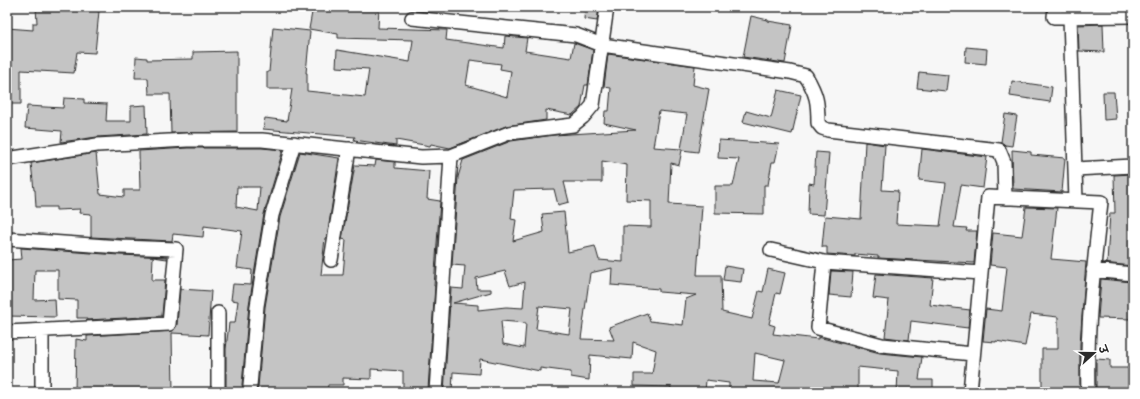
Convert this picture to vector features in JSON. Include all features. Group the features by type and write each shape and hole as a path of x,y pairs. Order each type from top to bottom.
{"street":[{"path":"7,159 97,145 187,140 262,140 421,157 451,156 509,133 573,126 593,105 607,7"},
{"path":"1055,7 1054,17 1133,16"},
{"path":"1070,17 1076,201"},
{"path":"412,18 576,35 602,45 790,72 806,76 814,90 818,102 818,123 822,128 828,130 999,150 1004,162 1005,198"},
{"path":"250,386 257,306 272,215 294,143"},
{"path":"332,260 349,149"},
{"path":"436,392 451,156"},
{"path":"1075,169 1133,166"},
{"path":"970,392 988,197 1101,202 1093,270 1087,366 1088,392"},
{"path":"7,239 120,248 176,249 169,324 7,332"},
{"path":"771,250 824,262 981,273"},
{"path":"824,262 818,328 882,345 973,354"},
{"path":"1093,270 1133,274"},
{"path":"218,313 218,392"},
{"path":"42,330 42,392"}],"building":[{"path":"36,7 97,7 97,11 99,11 95,53 77,52 74,73 21,70 21,104 7,104 7,28 33,30 33,23 37,23"},
{"path":"313,7 379,7 378,28 447,30 446,40 504,48 505,36 527,38 525,51 571,58 574,43 593,50 588,85 585,85 581,107 572,115 546,110 546,120 506,126 450,148 396,140 396,146 354,140 355,137 263,129 265,118 287,121 292,89 267,89 267,72 269,72 273,27 310,31 306,73 307,91 365,97 369,69 336,67 337,50 410,62 413,40 338,38 338,34 309,29","holes":["470,60 501,64 500,69 511,71 507,97 466,85"]},
{"path":"585,7 599,7 597,21 584,19"},
{"path":"751,16 768,21 792,25 785,63 743,57"},
{"path":"1103,24 1104,52 1079,51 1078,25"},
{"path":"966,47 987,49 986,64 965,62"},
{"path":"237,51 237,132 171,133 170,94 149,94 148,78 135,78 136,57 147,58 147,60 193,59 193,52"},
{"path":"608,54 695,66 693,85 709,89 698,152 682,150 679,165 671,163 669,204 702,206 697,275 721,275 722,312 752,319 759,291 763,292 768,269 785,273 780,294 776,293 769,324 775,326 773,334 818,339 818,337 880,353 922,357 919,380 933,380 933,392 897,392 898,371 858,367 858,392 787,392 780,390 780,392 729,392 729,383 706,380 705,392 670,392 671,387 634,386 634,374 652,374 656,350 633,342 632,359 590,355 589,380 571,377 571,372 540,368 540,371 480,359 479,374 453,372 452,392 444,392 451,288 463,289 465,266 452,265 458,177 463,160 511,141 554,135 636,130 604,123 605,111 609,111 611,88 604,87","holes":["659,111 687,114 681,149 653,147","602,161 627,165 626,200 651,201 651,227 623,226 623,262 599,260 595,246 568,252 564,212 542,214 544,232 513,241 516,220 511,219 514,190 554,189 558,205 569,202 564,182 602,182","612,268 611,285 659,289 659,292 696,295 686,299 683,325 650,321 647,313 609,327 614,340 581,339 590,273","505,271 510,286 525,282 523,308 506,307 478,310 478,305 453,303 491,292 491,289 477,289 476,278","539,306 572,309 569,334 536,329","501,321 526,323 524,348 503,344","755,353 785,360 779,383 753,381"]},
{"path":"919,72 948,75 946,91 917,88"},
{"path":"1012,81 1052,87 1050,102 1010,96"},
{"path":"778,90 801,95 792,134 743,122 746,111 771,118"},
{"path":"1103,92 1114,92 1116,119 1104,120"},
{"path":"64,98 84,99 84,103 107,104 106,121 131,121 131,106 146,105 147,134 97,137 61,142 62,131 25,128 27,106 63,108"},
{"path":"1005,114 1017,116 1012,146 1005,145 1001,142"},
{"path":"719,140 779,144 775,162 772,162 768,185 764,185 764,214 715,213 715,186 733,186 739,159 718,158"},
{"path":"865,142 885,145 882,190 898,191 896,224 940,226 946,183 919,180 922,149 987,157 983,188 961,185 954,227 967,228 966,231 977,231 974,263 878,258 878,256 855,254 855,256 827,254 827,247 822,247 825,216 861,219"},
{"path":"187,148 262,148 283,150 264,214 249,305 242,385 244,391 229,390 229,392 226,392 226,349 229,323 235,323 238,301 231,300 233,284 251,285 252,270 237,268 242,231 204,226 203,237 173,234 172,241 91,237 91,214 79,213 80,209 56,210 56,207 36,207 31,163 96,153 100,194 124,197 124,190 140,190 139,151","holes":["237,187 260,187 258,211 236,207"]},
{"path":"1012,150 1031,152 1031,155 1065,158 1062,192 1013,189"},
{"path":"300,152 339,158 327,238 325,238 321,275 343,275 346,240 342,239 355,165 375,166 376,160 395,162 395,168 429,171 427,199 440,201 428,389 403,388 403,371 371,369 371,379 343,378 343,385 328,385 327,392 256,392 258,387 265,307 280,217"},
{"path":"816,152 829,153 824,215 808,214 809,183 814,184"},
{"path":"1133,174 1133,266 1102,263 1107,263 1110,213 1115,213 1114,175"},
{"path":"1026,207 1057,208 1051,259 1086,262 1080,344 1080,392 1042,392 1042,349 1058,349 1058,317 1031,314 1025,346 996,341 983,341 986,309 1002,311 1007,267 990,265 993,233 1022,236"},
{"path":"21,248 167,257 167,259 153,257 152,280 165,280 162,316 87,320 87,318 77,318 77,300 58,299 58,270 35,270 34,300 55,299 56,317 7,316 7,260 22,259"},
{"path":"725,266 743,269 741,282 723,280"},
{"path":"831,271 853,272 851,297 829,295"},
{"path":"876,274 933,278 930,305 970,310 968,328 911,321 909,340 885,337 889,300 873,298"},
{"path":"1101,279 1132,282 1131,319 1098,318"},
{"path":"180,289 211,291 208,335 172,333 173,392 75,392 76,339 87,341 87,336 173,331 177,325"},
{"path":"1096,359 1110,360 1110,368 1133,368 1133,392 1096,392"}]}
